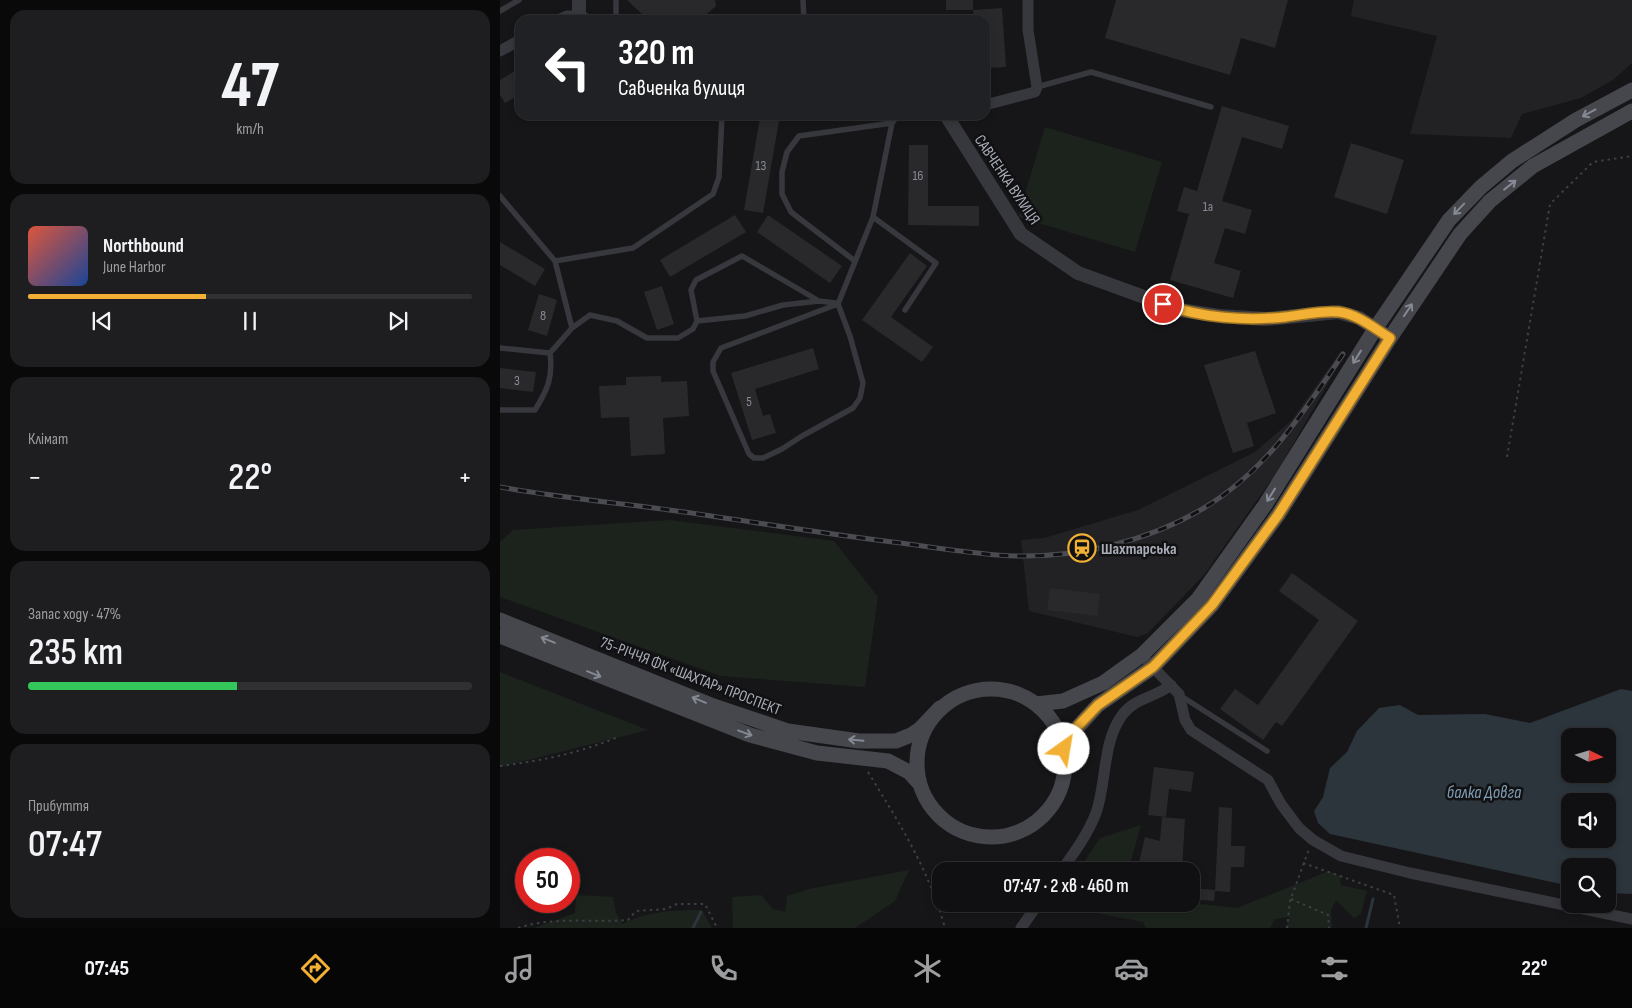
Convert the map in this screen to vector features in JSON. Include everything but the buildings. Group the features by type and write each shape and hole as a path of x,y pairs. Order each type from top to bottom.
{"main road":[{"path":"1036,704 1063,701 1103,683 1142,655 1198,599 1265,505 1375,328 1449,220 1481,187 1512,161 1632,90"},
{"path":"1064,749 1076,728 1098,705 1153,667 1212,605 1278,515 1390,338 1460,234 1490,201 1533,166 1632,111"},
{"name":"75-РІЧЧЯ ФК «ШАХТАР» ПРОСПЕКТ","path":"500,620 711,705 788,731 859,741 896,741 920,729 940,708"},
{"name":"75-РІЧЧЯ ФК «ШАХТАР» ПРОСПЕКТ","path":"500,636 750,735 817,753 888,761 909,772 919,784"},
{"path":"984,689 998,689 1018,694 1036,704 1054,724 1064,749 1063,776 1060,790 1050,808 1030,826 1018,832 998,837 977,836 958,830 946,822 928,802 919,784 917,770 919,743 928,724 940,708 957,696 984,689"}],"street":[{"path":"578,0 581,15"},
{"path":"990,104 1030,94 1035,92 1037,87 1028,30 1028,0"},
{"path":"500,51 515,43"},
{"name":"САВЧЕНКА ВУЛИЦЯ","path":"949,120 1021,234 1078,273 1180,310 1219,316 1266,319 1338,312 1359,318 1390,338"},
{"path":"1142,655 1175,690 1190,730 1252,767 1268,780 1281,804 1299,828 1313,840 1341,856 1410,873 1632,918"},
{"path":"1067,862 1083,839 1096,812 1106,759 1113,734 1122,715 1133,704 1175,690"},
{"path":"1021,928 1032,912"}],"lane":[{"path":"500,11 519,0"},
{"path":"616,0 616,15"},
{"path":"803,0 804,15"},
{"path":"1037,87 1091,72 1211,107"},
{"path":"555,261 633,248 714,194 719,178 722,120"},
{"path":"838,304 721,348 713,362 714,370 748,454 754,458 763,458 782,449 852,408 860,398 863,383 850,336 838,304 873,217 892,123 894,120"},
{"path":"856,260 792,212 782,194 782,172 787,152 799,136 892,123"},
{"path":"500,196 555,261 572,328"},
{"path":"873,217 936,263 905,310"},
{"path":"550,352 572,328 590,315 617,321 647,338 678,338 693,329 697,321 691,290 696,280 742,256 819,301"},
{"path":"697,321 745,316 783,304 819,301 838,304"},
{"path":"500,348 550,352"},
{"path":"500,410 535,410 548,389 552,367 550,352"},
{"path":"1175,690 1267,751"}],"path":[{"path":"1507,457 1550,204 1593,162 1632,156"},
{"path":"500,766 537,761 583,751 618,737"},
{"path":"859,758 906,834 934,891 945,928"},
{"path":"1287,928 1291,899 1313,840"},
{"path":"1303,863 1394,895 1400,928"},
{"path":"1291,899 1328,915 1328,928"},
{"path":"518,928 534,922 569,919 594,921 628,920 636,911 666,909 677,904 705,904 717,928"}],"shaded area":[{"path":"1354,0 1632,0 1632,63 1613,80 1581,98 1522,114 1511,138 1410,134 1437,36 1351,16"},
{"path":"1045,127 1162,162 1135,252 1018,217"},
{"path":"1341,351 1345,354 1277,472 1204,575 1148,633 1137,637 1029,611 1021,540 1044,538 1138,510 1255,452 1291,421"},
{"path":"670,520 834,541 878,597 865,687 721,676 500,597 500,542 513,530"},
{"path":"500,672 648,730 500,767"},
{"path":"1141,825 1131,862 1084,862 1100,838"},
{"path":"909,870 895,901 855,928 733,928 732,897 761,895 773,909 785,912 787,896 809,889"},
{"path":"1329,871 1340,876 1341,885 1367,891 1361,914 1354,918 1336,900 1331,910 1332,928 1287,928 1289,917 1275,919 1270,928 1146,928 1143,922 1098,912 1200,912 1200,904 1237,908"},
{"path":"580,895 613,897 616,913 622,924 642,916 661,912 702,910 712,928 534,928 575,913 580,913"}],"water":[{"path":"1621,689 1632,691 1632,894 1616,893 1616,858 1561,858 1561,884 1330,834 1318,823 1314,811 1323,797 1330,768 1347,752 1357,731 1379,708 1400,705 1418,715 1485,714 1530,723"}],"waterway":[{"name":"балка Довга","path":"1366,928 1373,899"},
{"path":"693,928 701,912"}],"railway":[{"path":"500,487 974,553 1017,556 1066,554 1114,545 1160,530 1183,520 1226,493 1265,458 1282,439 1314,397 1343,354"}],"place":[{"name":"Шахтарська","path":"1082,548"}],"route":[{"path":"1064,749 1076,728 1098,705 1153,667 1186,635 1212,605 1278,515 1390,338 1359,318 1338,312 1266,319 1219,316 1180,310 1163,304"}]}
